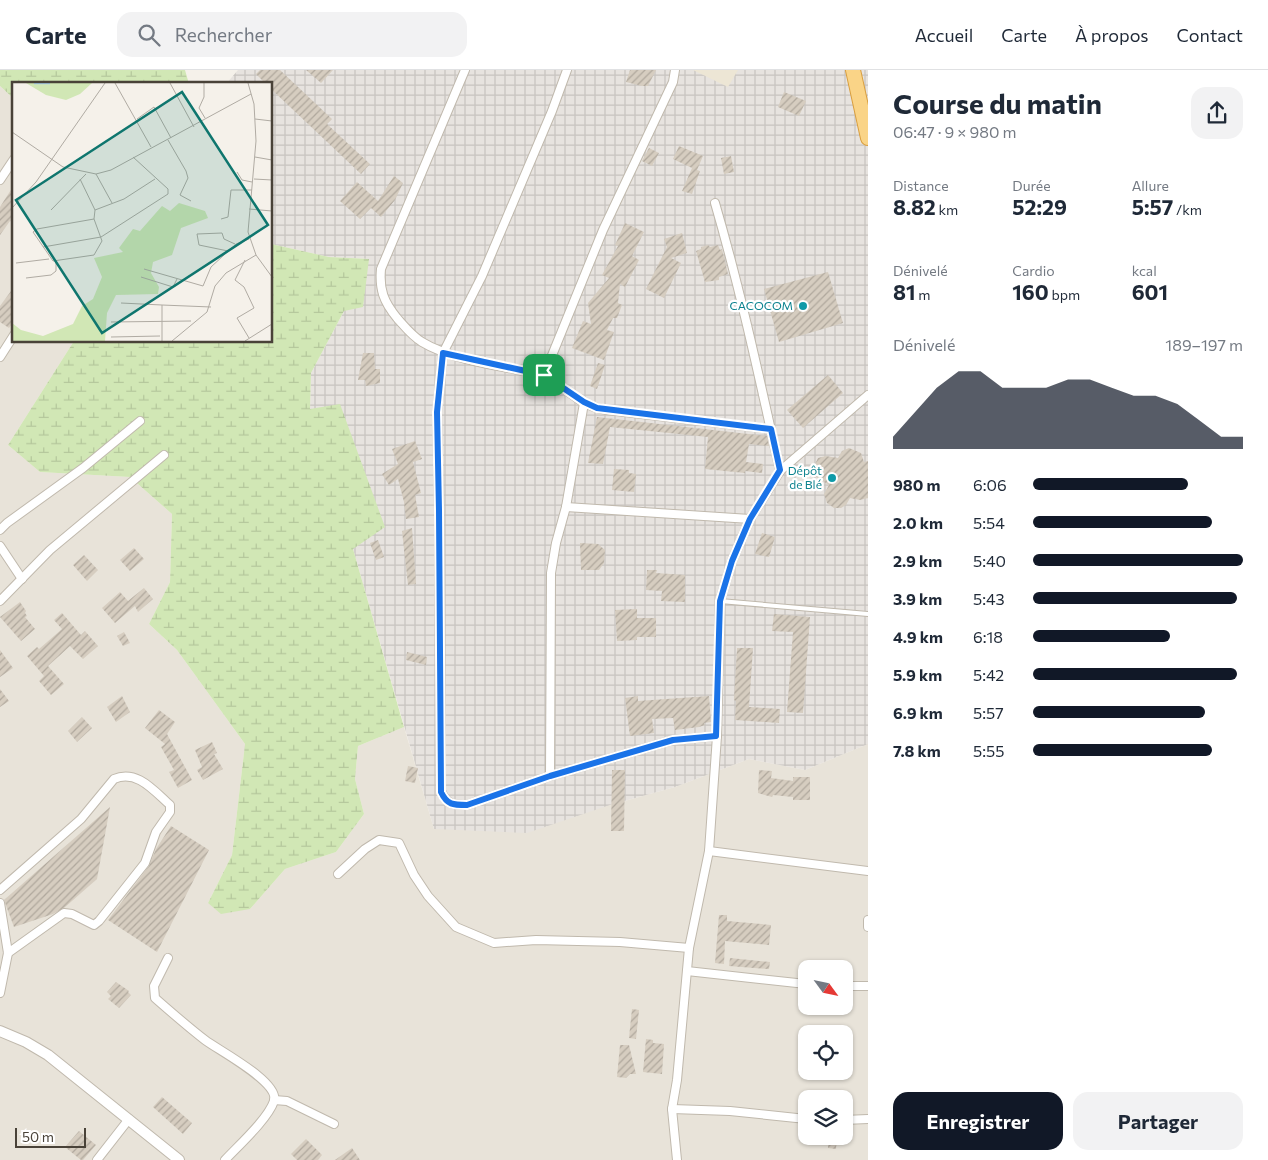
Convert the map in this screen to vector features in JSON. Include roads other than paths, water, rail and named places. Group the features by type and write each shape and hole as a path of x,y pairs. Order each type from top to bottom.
{"highway":[{"path":"853,70 868,138"}],"street":[{"path":"567,70 552,111 472,298 443,353 437,412 441,792 445,800 454,805 467,805 550,776 673,740 716,736"},
{"path":"544,375 603,230 673,82 676,70"},
{"path":"462,71 381,270 380,284 389,309 411,334 421,342 443,353 544,375 584,402 597,408 771,429"},
{"path":"0,180 12,162"},
{"path":"715,203 735,274 780,470"},
{"path":"0,357 12,338"},
{"path":"677,1160 672,1109 689,948 709,851 716,736 720,601 732,561 750,519 780,470 868,396"},
{"path":"550,776 551,572 556,543 566,507 584,402"},
{"path":"0,530 6,523 83,468 140,420"},
{"path":"0,601 50,550 164,455"},
{"path":"566,507 750,519"},
{"path":"0,546 22,579"},
{"path":"0,890 81,819 114,779 121,776 132,776 145,782 170,805 170,812 156,832 145,863 99,921 94,925 72,914 64,913 8,952"},
{"path":"338,874 365,849 379,840 399,843 414,875 428,896 456,927 494,943 536,940 620,942 689,948"},
{"path":"709,851 868,871"},
{"path":"0,902 8,952 0,993"},
{"path":"868,920 868,927"},
{"path":"168,958 154,986 155,998 206,1041 240,1062 273,1092 274,1100 266,1115 225,1160"},
{"path":"687,970 798,983"},
{"path":"853,986 868,986"},
{"path":"0,1031 26,1042 48,1055 179,1160"},
{"path":"274,1100 287,1101 334,1124"},
{"path":"672,1109 730,1111 798,1118"},
{"path":"97,1160 129,1119"},
{"path":"853,1120 868,1119"}],"lane":[{"path":"720,601 868,614"}],"place":[{"name":"CACOCOM","path":"803,306"},
{"name":"Dépôt de Blé","path":"832,478"}]}
